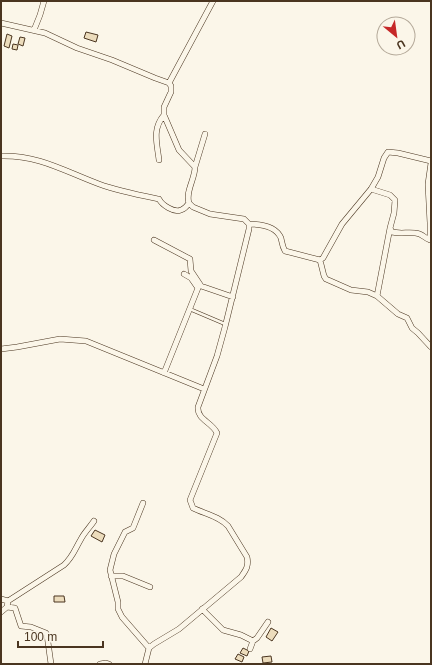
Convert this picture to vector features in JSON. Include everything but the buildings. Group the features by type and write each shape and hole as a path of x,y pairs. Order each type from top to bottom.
{"street":[{"path":"34,30 44,1"},
{"path":"195,167 179,150 164,115 164,107 171,92 171,86 169,83 213,1"},
{"path":"1,23 45,32 83,51 112,60 169,83"},
{"path":"159,160 156,136 160,121 164,115"},
{"path":"1,156 16,156 34,159 98,183 130,193 159,199 162,204 176,211 182,210 189,204 189,195 195,173 195,167 205,134"},
{"path":"320,260 323,258 342,224 371,189 388,152 398,153 431,162 428,184 430,240 426,239 423,235 415,233 395,233 392,232 390,228"},
{"path":"371,189 390,195 395,200 394,213 377,296"},
{"path":"189,204 210,214 244,219 249,224 269,227 278,233 285,251 320,260"},
{"path":"146,664 149,648 179,629 240,577 247,568 247,558 242,548 224,522 193,508 190,503 217,433 198,412 204,389 217,356 233,297 249,224"},
{"path":"154,240 190,259 191,271 201,286 233,297"},
{"path":"320,260 326,279 351,290 368,292 377,296 398,314 407,318 412,328 431,347"},
{"path":"164,373 198,288 191,278 184,274"},
{"path":"1,349 17,348 60,338 81,340 204,389"},
{"path":"143,503 134,526 132,529 126,530 110,565 119,613 149,648"},
{"path":"1,599 8,601 32,587 70,560 81,538 94,521"},
{"path":"111,576 123,576 150,587"},
{"path":"1,612 7,607 8,601"},
{"path":"7,607 15,608 21,626 31,627 46,633 51,664"},
{"path":"202,609 223,630 241,635 253,641"},
{"path":"250,649 253,641 257,638 268,622"},
{"path":"100,664 109,664"}],"lane":[{"path":"192,310 219,322 225,323"}]}
